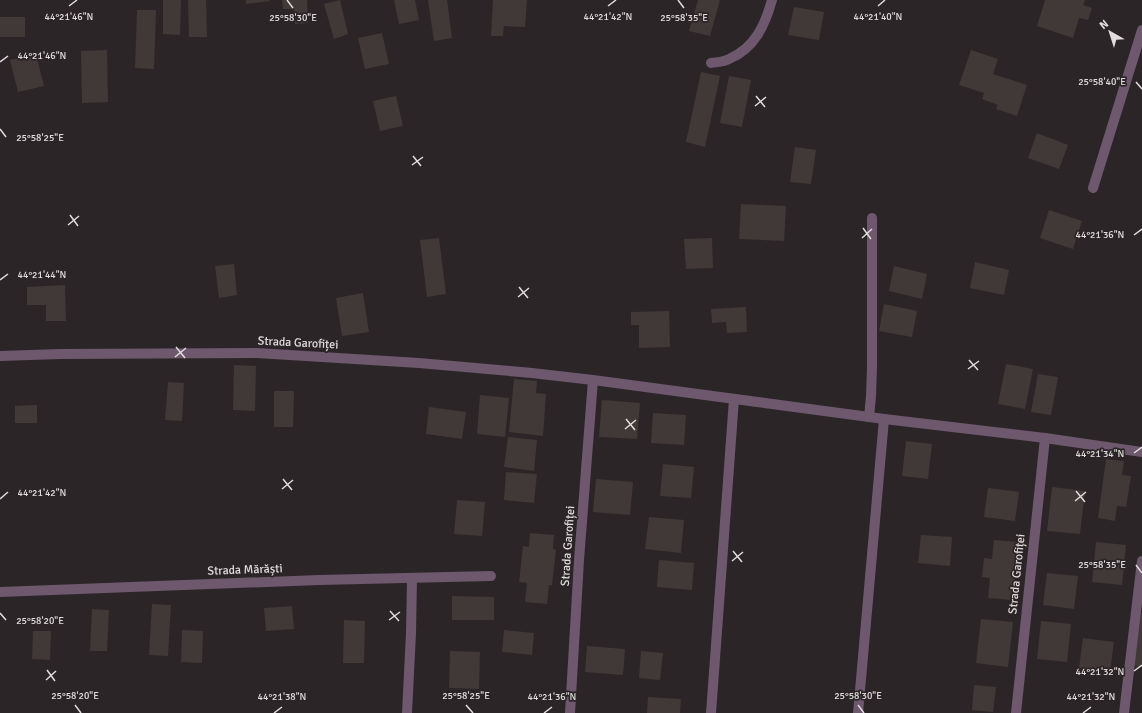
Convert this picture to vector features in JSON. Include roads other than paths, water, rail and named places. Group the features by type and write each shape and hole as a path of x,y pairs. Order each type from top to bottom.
{"street":[{"path":"711,63 728,60 744,52 759,35 772,0"},
{"path":"1093,188 1142,30"},
{"path":"869,417 872,367 872,218"},
{"name":"Strada Garofiței","path":"0,356 60,354 257,353 419,363 593,380 884,419 1045,438 1142,452"},
{"name":"Strada Garofiței","path":"570,713 579,560 593,380"},
{"path":"712,713 734,399"},
{"path":"858,713 884,419"},
{"name":"Strada Garofiței","path":"1016,713 1045,438"},
{"path":"1124,713 1142,562"},
{"name":"Strada Mărăști","path":"0,592 319,580 491,576"},
{"path":"407,713 412,578"}]}
